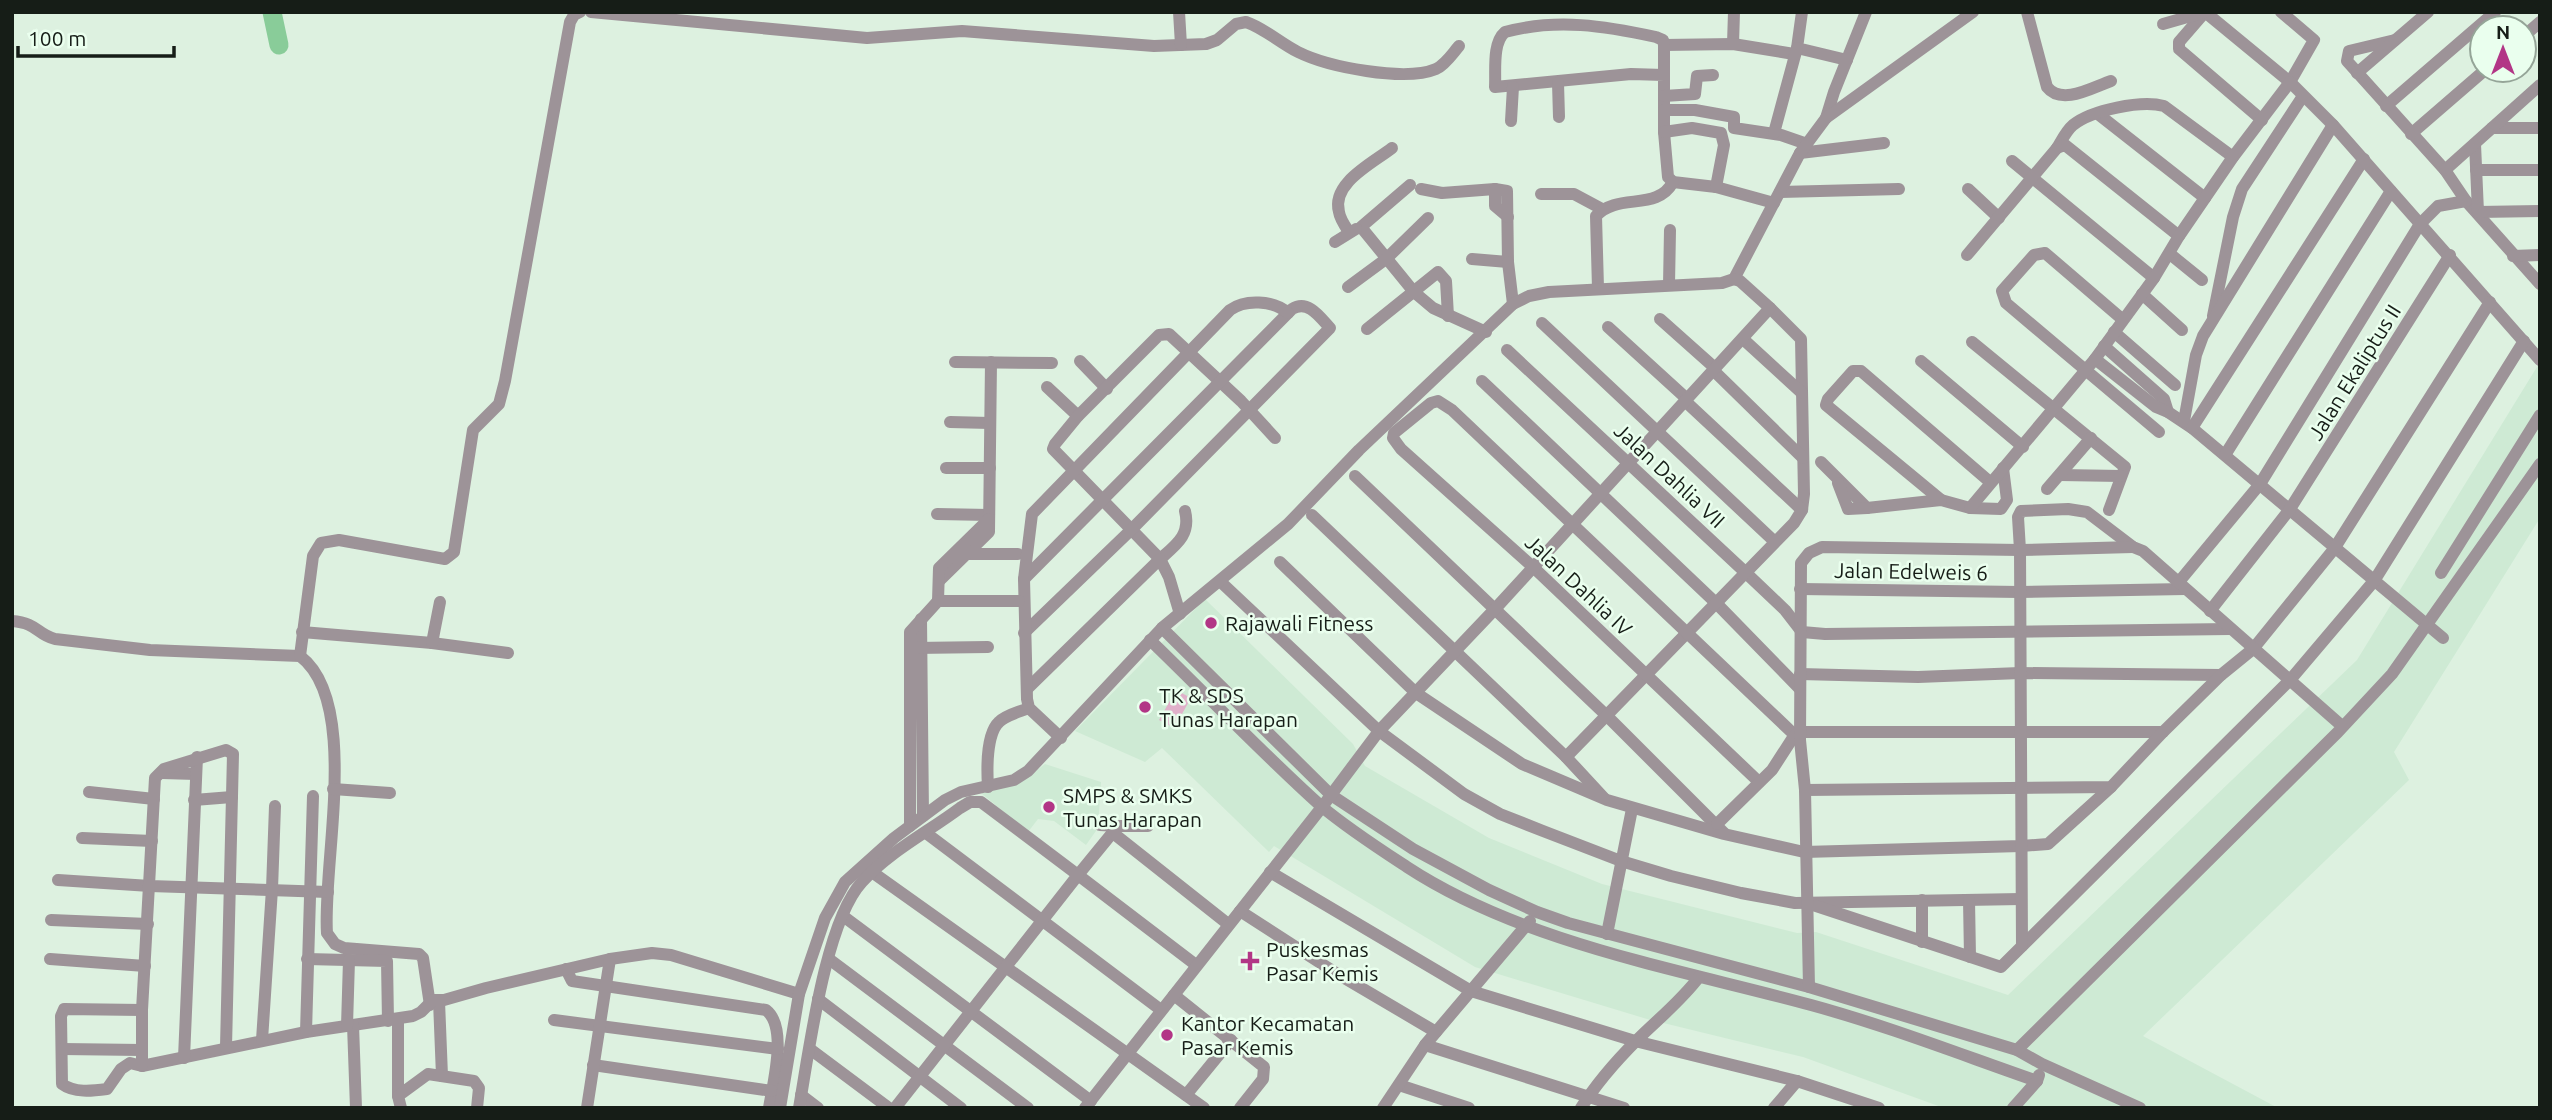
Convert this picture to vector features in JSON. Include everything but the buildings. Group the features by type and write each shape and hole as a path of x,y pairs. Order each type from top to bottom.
{"street":[{"path":"300,656 313,556 321,543 339,541 445,559 454,552 473,430 499,404 505,381 570,22 574,15 580,12"},
{"path":"591,12 867,38 962,31 1154,46 1212,43 1236,24 1246,22 1294,51 1327,64 1357,70 1410,74 1438,68 1459,46"},
{"path":"1179,12 1181,45"},
{"path":"1733,44 1734,12"},
{"path":"1773,133 1795,51 1802,12"},
{"path":"1826,118 1866,12"},
{"path":"1739,282 1777,197 1803,148 1826,118 1973,12"},
{"path":"2027,12 2047,87 2051,92 2066,96 2111,80"},
{"path":"2163,24 2205,12"},
{"path":"2205,12 2290,82 2333,125 2540,360"},
{"path":"2205,12 2179,42 2179,49 2262,120"},
{"path":"1970,508 2095,359 2154,278 2233,157 2290,82 2314,43 2297,19 2281,12"},
{"path":"2357,73 2428,12"},
{"path":"2386,106 2495,12"},
{"path":"1664,75 1631,75 1494,87 1499,40 1505,32 1550,24 1598,25 1656,37 1663,40 1664,46 1666,173 1673,181 1777,197 1899,189"},
{"path":"2395,40 2349,51 2347,61 2445,170 2466,201 2540,284"},
{"path":"1664,46 1733,44 1847,60"},
{"path":"1695,110 1697,76 1713,75"},
{"path":"1558,83 1559,117"},
{"path":"2411,134 2468,84"},
{"path":"2445,170 2539,85"},
{"path":"1511,121 1514,87"},
{"path":"1664,96 1695,94"},
{"path":"2211,323 2233,217 2242,190 2303,96"},
{"path":"1967,255 2074,125 2098,114 2140,104 2164,106 2233,157"},
{"path":"1664,110 1695,110 1734,117 1734,128 1773,133 1803,148 1884,143"},
{"path":"2098,114 2205,198"},
{"path":"2188,424 2196,355 2211,323 2333,125"},
{"path":"1664,132 1692,128 1721,133 1724,145 1716,187"},
{"path":"2492,128 2540,128"},
{"path":"2475,144 2478,212"},
{"path":"2057,148 2067,146 2179,236"},
{"path":"1392,148 1348,182 1340,193 1338,212 1386,259 1414,292 1433,308 1486,332"},
{"path":"2188,424 2364,159"},
{"path":"2012,161 2154,278"},
{"path":"2476,170 2540,170"},
{"path":"1598,288 1594,227 1596,216 1602,209 1616,204 1660,197 1669,190 1673,181"},
{"path":"1335,242 1416,187 1442,193 1495,189 1508,193 1508,262 1514,304"},
{"path":"1968,189 1999,218"},
{"path":"2225,455 2391,191"},
{"path":"1541,194 1574,194 1602,209"},
{"path":"2181,586 2260,484 2420,224 2438,206 2466,201"},
{"path":"2478,212 2540,211"},
{"path":"1348,287 1386,259 1428,218"},
{"path":"1669,285 1670,230"},
{"path":"2122,319 2045,253 2034,255 2002,291 2006,303 2159,432"},
{"path":"2170,254 2202,280"},
{"path":"2513,256 2540,255"},
{"name":"Jalan Ekaliptus II","path":"2210,611 2290,509 2450,256"},
{"path":"1472,259 1508,262"},
{"path":"1367,329 1436,273 1442,273 1447,285 1448,316"},
{"path":"780,1108 799,994 825,918 845,882 910,826 953,795 1014,780 1028,771 1162,628 1288,524 1359,450 1514,304 1529,296 1549,292 1739,282 1801,339 1802,510 1794,523 1717,604 1685,633 1566,757"},
{"path":"2142,294 2182,330"},
{"path":"1280,562 1416,693 1522,764 1607,800 1632,809 1721,829 1804,852 2048,844 2111,787 2221,675 2253,649 2334,549 2490,302"},
{"path":"1061,738 1029,708 1024,579 1032,514 1238,305 1265,303 1283,308 1288,313"},
{"path":"1024,579 1288,313 1298,305 1306,305 1330,328 1132,529 1024,633"},
{"path":"843,916 1088,1104 1322,807 1379,730 1495,609 1770,308"},
{"path":"1660,319 1803,458"},
{"path":"1542,323 1775,542"},
{"path":"1608,327 1802,510"},
{"path":"2114,332 2175,385"},
{"path":"1180,614 1169,577 1160,559 1053,448 1078,416 1162,334 1169,334 1190,353 1275,438"},
{"path":"1743,339 1802,393"},
{"path":"1807,903 2001,967 2290,680 2374,581 2524,341"},
{"path":"1972,342 2125,467 2109,510"},
{"path":"2104,346 2156,407 2188,424 2443,638"},
{"name":"Jalan Dahlia VII","path":"1507,350 1745,572 1784,610 1802,632"},
{"path":"2095,359 2136,383"},
{"path":"1080,361 1107,389"},
{"path":"1922,361 2023,446"},
{"path":"956,362 1052,363"},
{"path":"939,581 989,532 991,362"},
{"path":"1941,500 1826,405 1828,399 1853,371 1861,371 1990,482"},
{"path":"1482,380 1717,604 1800,689"},
{"path":"1047,387 1078,416"},
{"name":"Jalan Dahlia IV","path":"1571,525 1452,410 1438,401 1431,403 1394,433 1396,443 1533,567 1759,782"},
{"path":"2441,573 2540,415"},
{"path":"950,422 990,423"},
{"path":"2047,489 2091,438"},
{"path":"1821,462 1835,476 1848,509 1941,500 1970,508 1998,510 2004,507 2007,500 2003,468"},
{"path":"2017,1050 2309,762 2392,674 2540,464"},
{"path":"946,468 990,468"},
{"path":"2060,475 2121,476"},
{"path":"1355,476 1607,716 1721,829"},
{"path":"2022,946 2021,592 2018,514 2026,509 2087,512 2133,547 2143,551 2342,726"},
{"path":"1027,689 1182,539 1186,532 1185,512"},
{"path":"937,514 989,517"},
{"path":"1312,515 1566,757 1607,800"},
{"path":"910,826 916,648 921,619 938,601 939,568 989,517"},
{"path":"1571,525 1798,736 2021,731 2163,732"},
{"path":"1814,1006 1804,852 1805,790 1798,736 1802,632 1801,563 1809,553 1822,547 2020,550 2133,547"},
{"path":"966,554 1018,554"},
{"path":"1224,585 1379,730 1464,794 1500,814 1621,861 1741,893 1807,903 2021,899"},
{"name":"Jalan Edelweis 6","path":"1800,589 2021,592 2181,586"},
{"path":"938,601 1018,601"},
{"path":"432,643 440,602"},
{"path":"12,621 32,624 49,638 55,639 150,650 300,656 312,667 318,676 331,715 334,747 326,924 330,940 344,948 415,952 421,956 434,1003 442,1076"},
{"path":"1162,628 1331,795 1413,849 1489,890 1537,912 1606,934 1812,988 2017,1050 2140,1108"},
{"path":"1802,632 1825,635 2230,629"},
{"path":"302,632 432,643 508,653"},
{"path":"1150,640 1322,807 1408,868 1479,905 1527,926 1699,977 1814,1006 2037,1081"},
{"path":"916,648 988,647"},
{"path":"916,648 923,816"},
{"path":"1800,674 1918,677 2021,673 2221,675"},
{"path":"988,787 986,761 995,728 998,723 1029,708"},
{"path":"1721,829 1798,736"},
{"path":"142,1066 142,1010 155,778 158,773 197,757 226,750 233,754 226,1047"},
{"path":"184,1058 197,757"},
{"path":"158,773 196,774"},
{"path":"1805,790 2111,787"},
{"path":"333,789 390,793"},
{"path":"89,792 154,799"},
{"path":"194,800 232,796"},
{"path":"306,1032 313,796"},
{"path":"818,1108 800,1101 828,958 856,889 872,872 965,804 981,802 1196,965"},
{"path":"262,1040 275,806"},
{"path":"1606,934 1632,809"},
{"path":"1100,825 1116,830 1228,924"},
{"path":"895,1108 1116,830 1148,826"},
{"path":"926,834 1161,1010"},
{"path":"82,838 152,841"},
{"path":"872,872 1204,1108"},
{"path":"1270,872 1471,991 1635,1041 1797,1081 1880,1108"},
{"path":"58,880 328,892"},
{"path":"1922,900 1922,942"},
{"path":"1969,900 1970,957"},
{"path":"1240,911 1336,973 1436,1032"},
{"path":"1383,1108 1425,1045 1537,912"},
{"path":"51,920 148,924"},
{"path":"379,949 386,954 387,961 400,1102"},
{"path":"142,1010 64,1009 61,1016 62,1084 65,1088 90,1091 107,1089 118,1072 130,1063 142,1066 262,1040 412,1016 434,1003 610,958 640,954 661,953 799,994"},
{"path":"588,1108 610,958"},
{"path":"828,958 1028,1108"},
{"path":"50,959 145,966"},
{"path":"307,959 387,961"},
{"path":"349,960 350,1026 356,1108"},
{"path":"566,969 572,981 762,1007 774,1018 778,1049 769,1108"},
{"path":"1581,1108 1635,1041 1688,991 1699,977"},
{"path":"1174,995 1263,1065 1264,1079 1240,1108"},
{"path":"818,999 961,1108"},
{"path":"554,1020 778,1049"},
{"path":"1186,1095 1231,1040"},
{"path":"1425,1045 1624,1108"},
{"path":"62,1049 142,1050"},
{"path":"810,1049 889,1108"},
{"path":"2013,1108 2037,1081 2042,1064"},
{"path":"593,1065 772,1091"},
{"path":"400,1102 424,1075 442,1076 478,1084 477,1108"},
{"path":"1774,1108 1797,1081"},
{"path":"1399,1085 1469,1108"}],"shaded area":[{"path":"2540,362 2540,518 2394,752 2409,780 2143,1036 2278,1108 1944,1108 1803,1057 1647,1019 1475,967 1274,846 1269,852 1162,748 1145,762 1075,731 1205,599 1353,744 1365,766 1489,838 1602,884 1797,933 1816,932 2008,995 2357,660"},
{"path":"1176,690 1191,698 1174,728 1159,720"},
{"name":"SMPS & SMKS Tunas Harapan","path":"1045,764 1101,782 1098,828 1086,845 1054,821 1038,819 1028,832 981,793 1020,783"}],"waterway":[{"path":"272,12 279,45"}],"place":[{"name":"Rajawali Fitness","path":"1211,623"},
{"name":"TK & SDS Tunas Harapan","path":"1145,707"},
{"name":"SMPS & SMKS Tunas Harapan","path":"1049,807"},
{"name":"Puskesmas Pasar Kemis","path":"1250,961"},
{"name":"Kantor Kecamatan Pasar Kemis","path":"1167,1035"}]}
